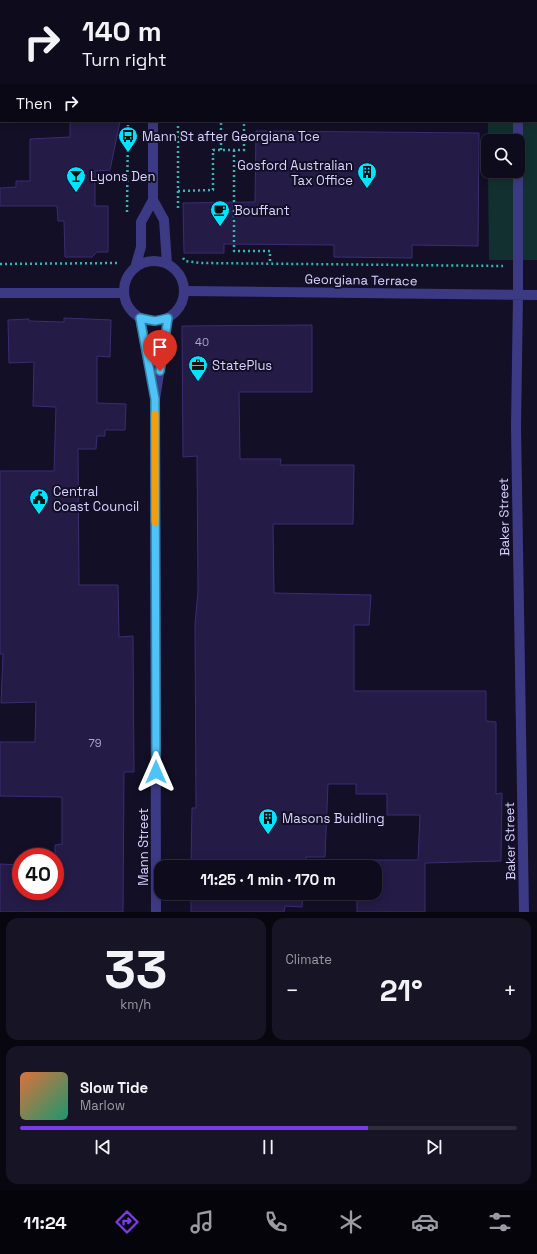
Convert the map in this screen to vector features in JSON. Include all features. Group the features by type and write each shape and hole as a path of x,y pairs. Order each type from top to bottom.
{"street":[{"path":"135,268 141,247 141,222 153,200 153,122"},
{"name":"Baker Street","path":"518,122 516,427 524,912"},
{"path":"153,200 164,220 167,264"},
{"path":"152,261 167,264 178,273 183,281 185,291 179,309 168,318 155,321 140,318 128,307 124,292 125,283 129,274 135,268 152,261"},
{"name":"Georgiana Terrace","path":"185,291 537,295"},
{"path":"0,293 124,292"},
{"name":"Mann Street","path":"140,318 155,399"},
{"name":"Mann Street","path":"156,912 155,399 168,318"}],"path":[{"path":"127,216 128,122"},
{"path":"178,122 178,214"},
{"path":"221,122 221,150"},
{"path":"178,191 213,190 213,150 244,150 244,122"},
{"path":"234,150 234,251 270,251 270,264"},
{"path":"182,256 185,261 201,263 498,266"},
{"path":"0,264 122,263"}],"green space":[{"path":"488,122 537,122 537,260 489,260 488,178 525,178 525,134 488,134"}],"building":[{"path":"70,122 120,122 110,170 95,171 95,206 108,206 108,252 97,252 92,257 65,257 64,221 58,221 57,206 0,206 0,188 16,187 16,181 30,181 30,139 70,137"},
{"name":"Gosford Australian Tax Office","path":"256,131 479,133 478,246 412,245 412,258 334,257 334,245 224,244 224,253 184,253 183,203 255,202"},
{"path":"64,318 111,320 110,357 97,356 97,403 126,404 125,430 105,430 105,436 97,436 96,449 78,449 79,585 118,585 119,637 133,636 134,772 124,772 123,912 0,912 0,864 12,865 12,900 64,900 64,848 55,848 55,845 62,844 62,797 0,796 0,742 35,742 36,702 1,703 3,654 0,654 0,471 54,471 56,407 33,406 34,362 9,363 8,320 29,319 29,321 64,322"},
{"path":"312,325 312,392 239,392 240,459 281,459 280,465 354,465 353,524 273,524 274,593 371,595 369,625 354,625 354,691 486,691 486,721 496,722 496,794 502,793 501,861 425,863 425,912 357,912 357,900 382,900 382,860 418,860 420,815 387,815 387,794 356,794 356,784 328,784 325,857 306,857 306,860 191,860 192,808 196,808 195,624 198,591 197,456 183,457 182,326"},
{"path":"191,900 302,900 302,907 285,906 284,912 191,912"}],"slow traffic":[{"path":"155,414 155,522"}],"place":[{"name":"Mann St after Georgiana Tce","path":"128,153"},
{"name":"Gosford Australian Tax Office","path":"367,189"},
{"name":"Lyons Den","path":"76,193"},
{"name":"Bouffant","path":"220,227"},
{"name":"StatePlus","path":"198,382"},
{"name":"Central Coast Council","path":"39,515"},
{"name":"Masons Buidling","path":"268,835"}],"route":[{"path":"156,772 155,399 140,318 147,321 164,320 168,318 160,371"}]}
